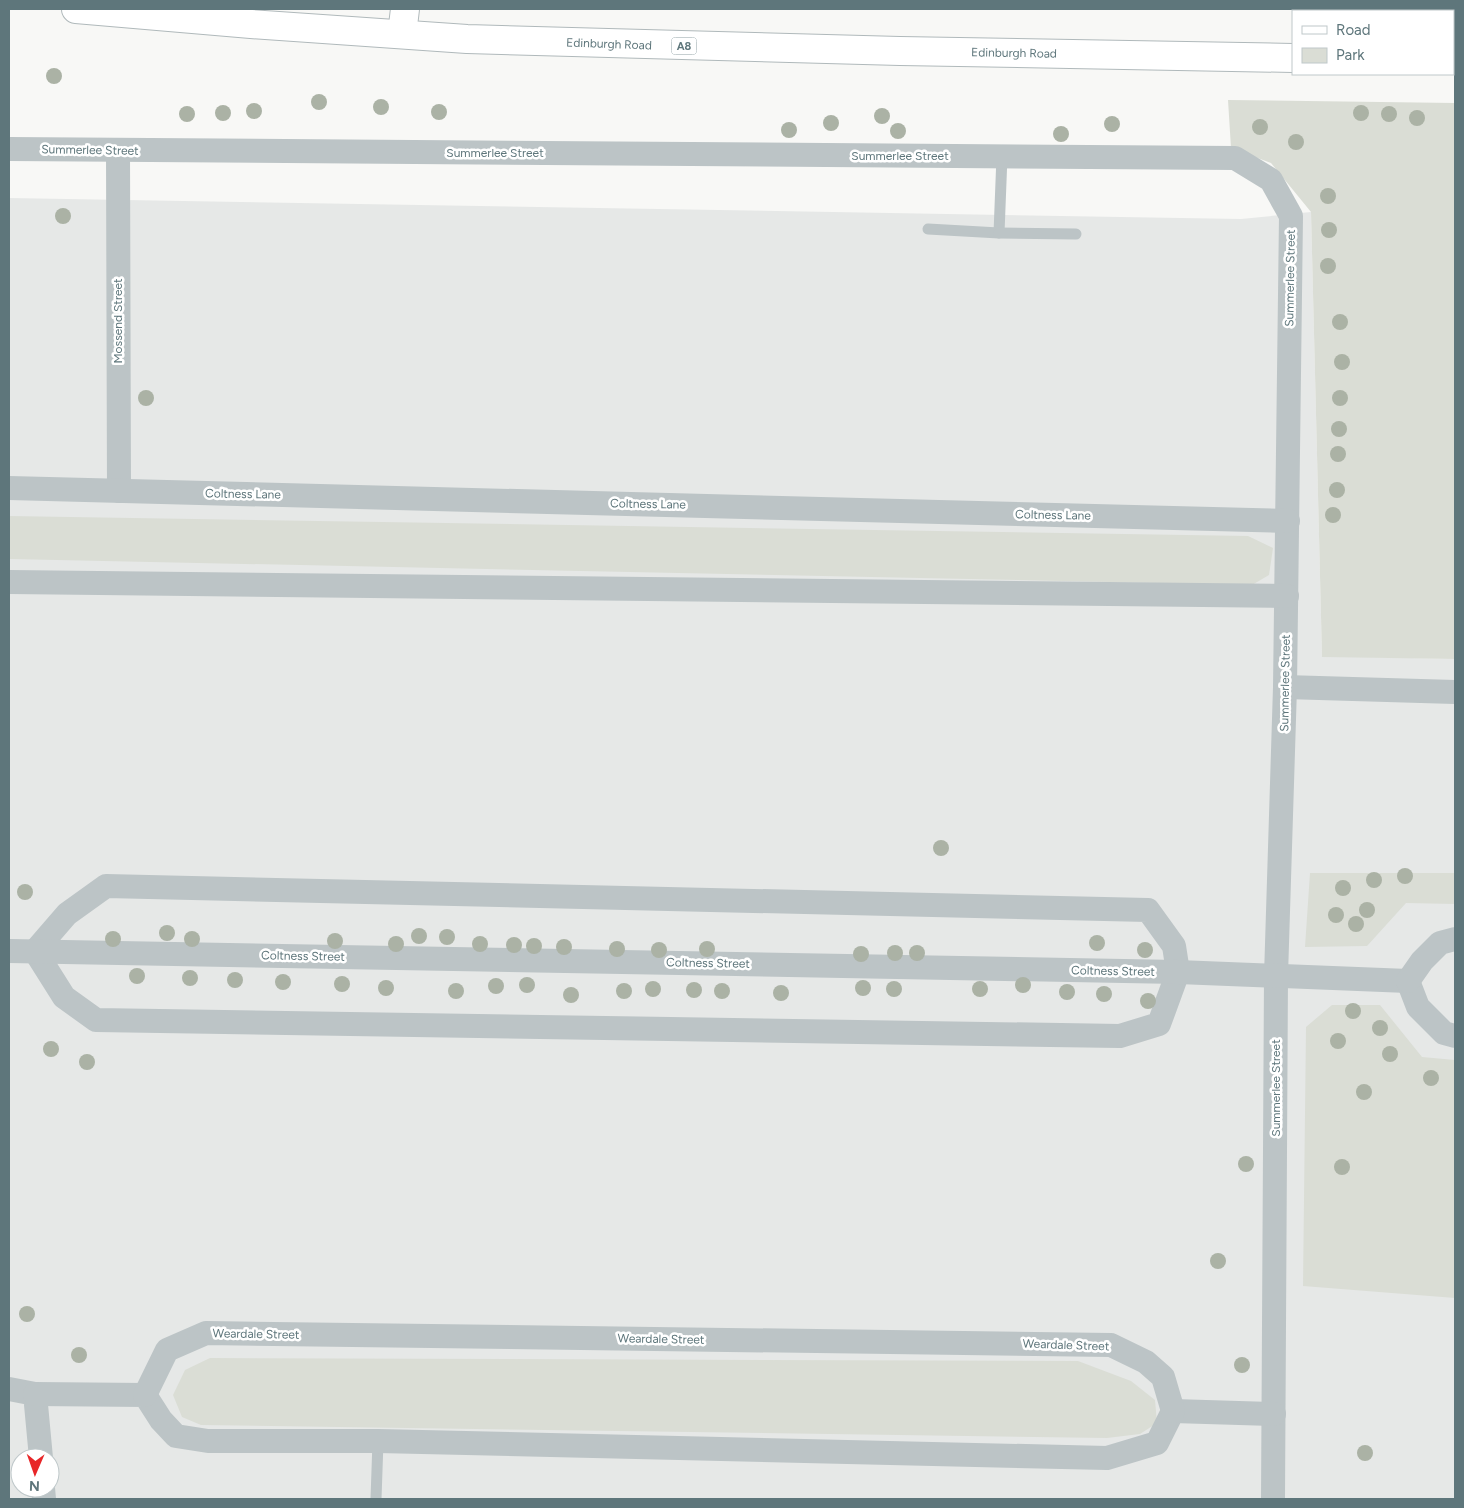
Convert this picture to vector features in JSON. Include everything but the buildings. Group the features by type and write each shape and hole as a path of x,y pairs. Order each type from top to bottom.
{"main road":[{"name":"Edinburgh Road","path":"76,9 251,24 404,22 568,43 1292,58"}],"street":[{"name":"Summerlee Street","path":"9,149 1235,158 1271,180 1291,216 1287,596 1276,976 1273,1499"},
{"name":"Mossend Street","path":"118,151 119,491"},
{"name":"Coltness Lane","path":"9,488 1288,521"},
{"path":"9,582 1287,596"},
{"path":"1285,687 1455,692"},
{"path":"106,886 1148,910 1174,946 1178,972 1158,1024 1120,1036 96,1020 64,997 35,951 67,914 106,886"},
{"path":"1455,939 1440,943 1422,961 1408,981 1418,1007 1444,1033 1455,1036"},
{"name":"Coltness Street","path":"9,951 1178,972 1408,981"},
{"name":"Weardale Street","path":"145,1395 167,1350 206,1333 1111,1345 1146,1362 1163,1377 1173,1411"},
{"path":"9,1389 35,1394 145,1395 161,1420 176,1436 208,1441 378,1441 1107,1458 1156,1443 1173,1411 1274,1414"},
{"path":"35,1394 40,1448"}],"lane":[{"path":"999,232 1002,156"},
{"path":"928,229 1076,234"},
{"path":"376,1499 378,1441"}],"shaded area":[{"path":"9,198 1241,219 1311,212 1322,656 1455,659 1455,1499 9,1499"}],"green space":[{"path":"1228,100 1455,103 1455,659 1322,657 1311,212 1271,163 1231,148"},
{"path":"9,516 1248,536 1273,548 1269,575 1252,585 10,559"},
{"path":"1310,873 1455,873 1455,904 1406,903 1367,946 1305,947"},
{"path":"1332,1005 1380,1005 1422,1057 1455,1060 1455,1298 1303,1286 1306,1027"},
{"path":"210,1358 1078,1361 1131,1381 1155,1400 1157,1423 1140,1434 1107,1438 201,1425 182,1417 173,1395 185,1370"}]}
